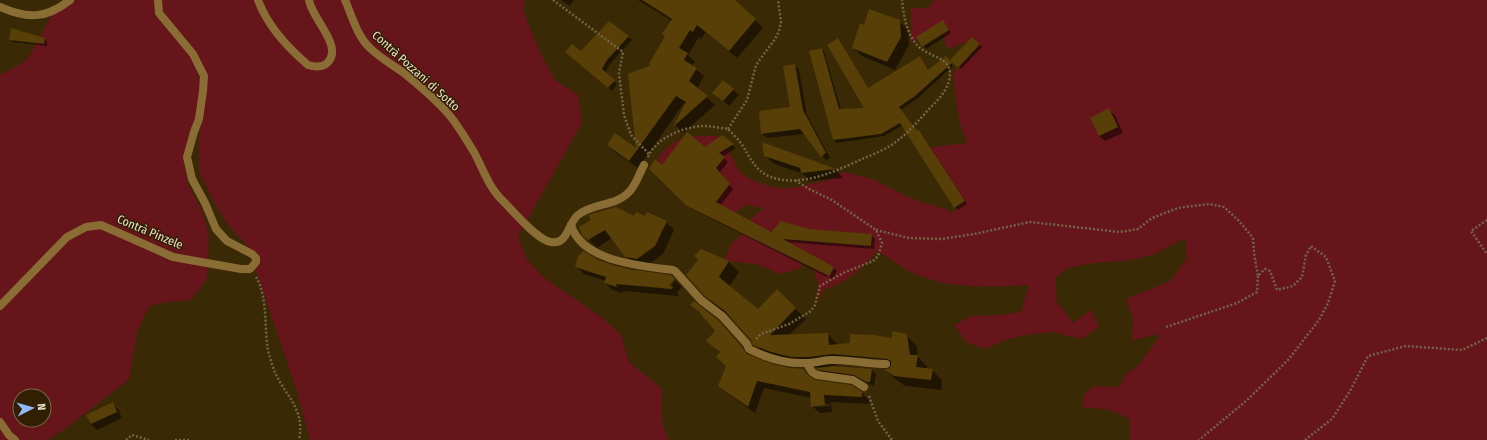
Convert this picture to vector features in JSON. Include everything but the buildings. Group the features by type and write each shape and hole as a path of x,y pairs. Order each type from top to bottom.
{"street":[{"path":"0,7 17,14 36,15 62,6 70,0"},
{"path":"158,0 159,13 194,54 204,76 199,119 187,157 192,179 205,203 216,229 227,241 252,254 256,258 256,262 250,268"},
{"path":"258,0 266,18 274,29 308,65 320,67 331,58 332,47 312,9 309,0"},
{"name":"Contrà Pozzani di Sotto","path":"346,0 360,36 370,49 404,74 453,120 473,150 487,180 500,198 518,217 544,240 559,242 566,236 571,225 579,214 622,198 629,193 644,164"},
{"name":"Contrà Pinzele","path":"0,306 67,237 86,228 101,225 173,257 241,269 250,268"},
{"path":"571,225 572,230 581,242 588,248 618,262 675,271 701,300 722,316 747,344 749,349 766,357 780,361 807,364 817,361 834,360 886,364"},
{"path":"807,364 812,372 817,375 853,380 864,387"},
{"path":"0,422 8,435 15,440"}],"path":[{"path":"554,0 623,52 619,73 624,115 631,135 649,154"},
{"path":"728,129 747,100 756,65 779,31 781,22 778,0"},
{"path":"644,164 649,154 658,143 682,130 704,126 728,129 740,142 756,168 763,173 778,179 794,180 826,175 879,152 896,142 914,126 943,95 949,81 949,67 946,63 922,50 908,32 902,0"},
{"path":"794,180 838,204 876,230 909,238 941,239 974,234 1030,222 1120,232 1138,230 1152,218 1178,208 1209,204 1224,207 1254,238 1254,253 1258,276 1257,292 1237,303 1166,327"},
{"path":"1487,220 1471,231 1487,254"},
{"path":"749,349 761,334 789,324 811,312 815,305 820,286 843,273 873,261 878,256 882,243 876,230"},
{"path":"1199,440 1246,401 1289,359 1320,320 1328,303 1335,281 1326,257 1311,246 1306,255 1302,276 1293,286 1277,290 1270,271 1265,269 1258,276"},
{"path":"250,268 259,282 262,294 268,350 273,367 298,413 301,425 299,440"},
{"path":"1305,440 1332,419 1350,391 1368,356 1406,346 1462,350 1487,338"},
{"path":"864,387 870,398 878,421 892,440"},
{"path":"126,440 132,435 149,440"},
{"path":"175,440 189,440"}],"shaded area":[{"path":"72,0 157,0 157,11 182,43 193,61 200,81 197,112 184,163 188,184 202,211 209,235 207,279 191,300 168,302 149,306 137,332 129,379 65,429 47,440 0,440 0,75 18,66 28,58 51,16"},
{"path":"162,0 525,0 523,10 540,53 556,81 578,95 582,123 518,236 526,258 543,277 601,317 621,335 629,362 662,389 662,422 666,435 670,440 310,440 296,388 247,245 229,226 214,202 199,172 199,136 204,114 205,72 197,54 187,39 175,29 161,8"},
{"path":"935,0 1487,0 1487,440 1130,440 1130,419 1110,410 1082,407 1084,394 1094,386 1119,387 1126,374 1139,365 1161,334 1132,340 1133,317 1126,299 1170,281 1187,258 1185,238 1153,255 1124,261 1093,263 1067,268 1055,278 1057,302 1073,323 1091,310 1099,327 1081,339 1053,332 1032,334 1007,339 985,349 966,342 954,325 971,316 1000,315 1021,312 1029,285 984,287 954,285 939,282 911,272 877,251 857,272 839,284 823,290 819,301 818,281 808,258 799,269 779,274 760,265 725,260 731,244 745,232 749,220 764,208 747,205 729,216 656,161 669,146 683,138 718,136 726,146 740,173 756,182 776,188 792,188 825,181 843,172 872,179 917,201 947,209 950,213 960,207 923,148 967,143 959,120 953,73 976,50 968,42 950,48 945,46 945,36 938,26 911,43 911,8 928,8"}]}
